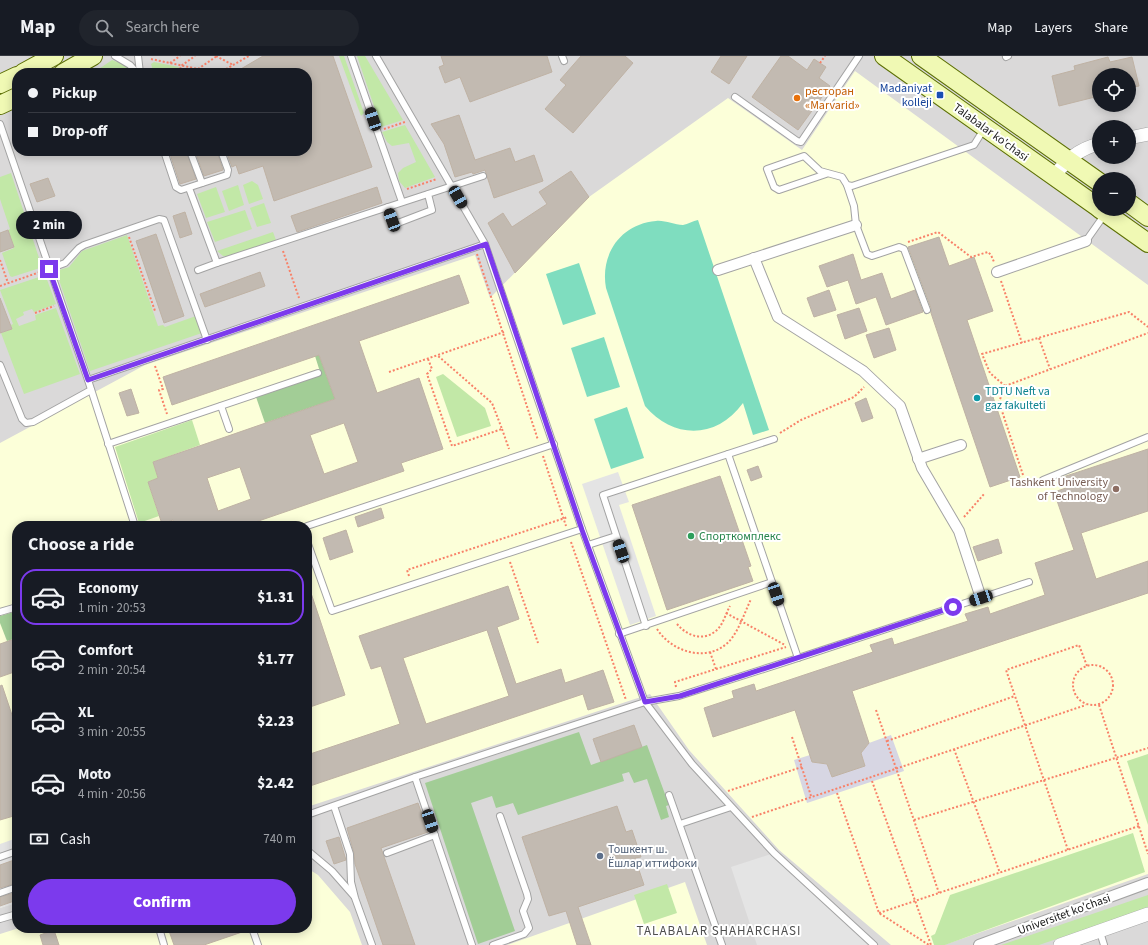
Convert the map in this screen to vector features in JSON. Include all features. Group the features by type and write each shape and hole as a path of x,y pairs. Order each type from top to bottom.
{"main road":[{"path":"32,68 54,56"},
{"path":"72,68 93,56"},
{"name":"Talabalar ko'chasi","path":"884,56 1092,203"},
{"name":"Talabalar ko'chasi","path":"921,56 1092,177"},
{"path":"0,84 12,78"},
{"path":"0,105 12,99"},
{"path":"1136,208 1148,217"},
{"name":"Talabalar ko'chasi","path":"1110,216 1148,243"}],"street":[{"path":"1136,137 1148,134"},
{"path":"1054,176 1068,160 1079,151 1092,146"},
{"path":"718,270 856,225"},
{"path":"997,272 1086,241"},
{"path":"754,258 778,317 872,378 900,406 924,473 956,526 981,598"},
{"path":"918,459 961,445"},
{"name":"Universitet ko'chasi","path":"980,945 1148,883"},
{"path":"1060,945 1148,914"}],"lane":[{"path":"116,56 133,68"},
{"path":"138,56 139,68"},
{"path":"351,56 402,202"},
{"path":"376,56 486,244 582,530 645,702 692,764 774,854 874,945"},
{"path":"735,97 797,141 801,142 859,56"},
{"path":"0,124 88,380 133,521"},
{"path":"847,184 852,186 974,145 985,127"},
{"path":"166,156 177,189 181,190 227,175 228,172 223,156"},
{"path":"192,156 202,183"},
{"path":"826,174 779,190 774,187 767,169 804,156 820,171 826,174 842,177 847,184 854,206 856,225 869,256 901,248 905,252 927,310"},
{"path":"198,270 483,176"},
{"path":"189,188 217,263"},
{"path":"388,207 392,220 398,223 432,210 428,194"},
{"path":"1086,241 1099,216"},
{"path":"49,269 66,263 79,248 84,245 159,220 164,220 207,340"},
{"path":"88,380 486,244"},
{"path":"0,365 22,419 26,423 34,422 91,390"},
{"path":"108,444 318,373"},
{"path":"221,406 230,429"},
{"path":"1043,480 1148,438"},
{"path":"646,626 602,498 604,494 774,439"},
{"path":"312,524 554,444"},
{"path":"728,454 798,658"},
{"path":"312,555 332,611 582,530"},
{"path":"588,545 616,536"},
{"path":"619,634 772,582"},
{"path":"312,813 645,702 680,696 1028,582"},
{"path":"0,612 12,608"},
{"path":"415,778 472,945"},
{"path":"669,795 722,945"},
{"path":"334,806 350,854 351,882 355,898 372,945"},
{"path":"680,824 731,807"},
{"path":"494,945 524,934 529,928 523,911 528,899 527,894 500,816"},
{"path":"387,852 435,835"},
{"path":"0,857 12,853"},
{"path":"312,854 332,870 355,898"},
{"path":"0,893 12,889"},
{"path":"0,920 12,916"},
{"path":"1100,932 1104,945"},
{"path":"160,933 164,945"},
{"path":"254,933 258,945"}],"path":[{"path":"170,63 180,56"},
{"path":"181,66 195,56"},
{"path":"199,68 216,56 233,65"},
{"path":"227,68 244,57 249,56"},
{"path":"820,63 825,56"},
{"path":"151,59 192,68"},
{"path":"402,115 410,128"},
{"path":"377,132 406,122"},
{"path":"398,193 438,178"},
{"path":"127,231 155,311"},
{"path":"901,248 907,242 938,232 971,257 985,252 990,253 1022,343"},
{"path":"280,242 302,307"},
{"path":"475,248 568,534 626,700 642,695"},
{"path":"0,260 8,283"},
{"path":"0,286 49,269"},
{"path":"35,313 61,304"},
{"path":"1005,386 990,373 982,354 1129,312 1148,327"},
{"path":"389,372 514,328"},
{"path":"1023,475 999,402 1005,386 1148,333"},
{"path":"1039,338 1050,370"},
{"path":"437,355 492,403 512,458"},
{"path":"152,358 163,389 159,390 170,423"},
{"path":"428,359 432,369 427,374 452,446 502,429"},
{"path":"774,439 800,420 854,397 872,378"},
{"path":"956,526 985,493"},
{"path":"412,585 407,570 577,514"},
{"path":"507,554 538,643"},
{"path":"654,623 662,636 674,647 691,653 710,652 727,643 735,633 757,587"},
{"path":"672,617 686,634 704,636 718,629 734,595"},
{"path":"680,696 675,682 787,646 726,613"},
{"path":"1068,850 1006,670 1079,645 1087,666"},
{"path":"710,652 716,669"},
{"path":"743,820 1086,704 1099,705 1110,696 1113,683 1107,670 1094,665 1087,666 1077,673 1073,685 1076,697 1086,704"},
{"path":"887,742 1015,696"},
{"path":"1099,705 1148,854"},
{"path":"876,710 939,894"},
{"path":"792,737 811,796"},
{"path":"914,820 973,800 1148,748"},
{"path":"954,749 1000,873"},
{"path":"719,794 802,767"},
{"path":"872,781 930,945"},
{"path":"837,793 879,913 930,945"},
{"path":"879,913 1139,826"}],"shaded area":[{"path":"0,56 1148,56 1148,945 0,945 0,622 12,618 12,933 312,933 312,521 12,521 12,554 0,621"},
{"path":"855,71 1148,285 1148,874 944,945 891,945 779,850 689,750 650,694 312,805 312,521 12,521 12,904 0,908 0,443 145,365 475,255 490,298 589,197 728,98 802,150"},
{"path":"618,472 629,502 619,505 656,616 630,625 582,484"},
{"path":"891,735 904,771 807,803 794,760 810,755 812,762 827,764 832,777 865,766 861,753 869,743"},
{"path":"12,840 12,904 0,908 0,844"},
{"path":"774,853 874,945 757,945 731,867"},
{"path":"312,871 318,875 350,912 362,945 0,945 0,934 12,930 12,933 312,933"},
{"path":"685,882 707,945 507,945"}],"green space":[{"path":"339,56 344,56 364,113 361,116"},
{"path":"357,56 365,56 403,120 381,127"},
{"path":"112,60 126,65 128,68 100,68"},
{"path":"154,62 179,67 152,68 151,64"},
{"path":"405,125 435,177 405,188 399,181 398,173 403,168 416,162 409,143 392,146 387,142 382,132"},
{"path":"11,173 41,264 40,268 12,277 10,276 2,253 14,248 8,230 10,229 0,199 0,177"},
{"path":"252,181 258,185 263,199 249,204 243,185"},
{"path":"238,185 244,205 229,211 222,191"},
{"path":"216,187 225,212 206,218 197,194"},
{"path":"264,203 271,223 257,227 250,208"},
{"path":"245,210 252,229 215,242 207,222"},
{"path":"698,220 769,430 753,435 743,403 732,415 720,424 708,429 694,431 668,425 656,417 645,406 606,288 606,264 610,253 615,243 632,228 643,223 656,221 683,225"},
{"path":"273,232 276,240 229,256 223,256 217,251"},
{"path":"127,235 158,326 163,325 165,327 196,316 202,333 90,371 56,271 69,267 82,251"},
{"path":"579,263 596,314 563,325 546,274"},
{"path":"42,276 46,277 56,304 34,312 32,309 23,312 24,315 16,319 19,326 36,320 35,315 56,308 80,374 24,394 1,333 12,329 11,325 13,324 0,290"},
{"path":"604,337 620,387 587,397 571,348"},
{"path":"319,355 335,399 265,423 256,397 321,375 315,356"},
{"path":"443,374 485,408 491,426 457,437 436,377"},
{"path":"627,407 644,458 611,469 594,419"},
{"path":"192,420 200,445 153,462 158,478 148,482 159,516 145,521 138,521 115,447"},
{"path":"12,612 12,640 7,641 0,623 0,616"},
{"path":"579,732 591,765 647,745 669,805 666,806 669,817 661,820 647,779 634,783 629,772 622,774 624,781 518,815 513,803 496,808 492,796 471,803 515,931 478,944 425,783"},
{"path":"1148,754 1148,825 1127,761"},
{"path":"1133,833 1145,872 945,945 934,945 931,936 935,934 950,895"},
{"path":"667,884 677,913 644,924 634,895"},
{"path":"1148,895 1148,908 1039,945 1001,945"}],"building":[{"path":"263,56 333,56 372,167 274,201 263,166 239,174 236,165 232,167 228,156 312,156 312,68 243,68"},
{"path":"441,56 547,56 552,72 470,102 460,77 445,83 439,67 444,65"},
{"path":"581,56 625,56 633,63 573,133 545,109 566,85 560,80"},
{"path":"721,56 747,56 729,84 711,72"},
{"path":"781,56 788,56 807,70 814,59 826,67 819,78 830,86 798,130 752,97"},
{"path":"1108,57 1110,62 1132,57 1135,68 1092,68 1092,98 1059,106 1052,76 1075,70 1074,66"},
{"path":"1136,74 1139,86 1136,87"},
{"path":"459,115 475,160 510,148 515,162 534,155 543,181 494,198 485,170 455,177 444,144 431,124"},
{"path":"171,156 188,156 196,179 180,184"},
{"path":"197,156 219,156 223,170 204,176"},
{"path":"571,171 589,197 515,273 488,223 503,213 512,227 547,204 539,192"},
{"path":"48,178 55,196 37,202 30,184"},
{"path":"377,187 382,203 297,232 291,216"},
{"path":"185,212 192,234 180,238 173,216"},
{"path":"8,230 14,247 0,252 0,233"},
{"path":"156,234 184,316 164,323 136,241"},
{"name":"TDTU Neft va gaz fakulteti","path":"939,237 949,266 974,257 993,311 967,320 1020,477 990,487 931,313 931,308 908,247"},
{"path":"853,254 861,280 882,273 891,299 915,290 923,312 886,325 876,297 856,304 848,280 827,287 819,266"},
{"path":"260,272 265,286 205,307 200,294"},
{"path":"459,275 469,303 359,341 377,393 419,378 443,449 401,463 404,471 259,521 161,521 148,482 158,478 153,462 335,399 319,355 172,405 163,377","holes":["344,423 358,462 324,474 310,435","240,467 251,499 218,511 207,478"]},
{"path":"829,290 836,310 814,317 807,298"},
{"path":"0,298 12,329 0,333"},
{"path":"859,308 867,331 845,339 837,315"},
{"path":"889,328 896,350 874,358 866,335"},
{"path":"131,389 139,413 127,416 119,393"},
{"path":"866,398 873,418 862,422 855,403"},
{"path":"1148,449 1148,511 1081,533 1096,579 1148,561 1148,593 852,691 869,743 861,753 865,766 832,777 827,764 812,762 795,710 713,737 704,708 734,698 732,691 754,684 756,691 873,652 870,645 892,638 894,645 968,621 965,614 988,607 990,614 1045,595 1035,563 1074,550 1054,492 1066,488 1063,477"},
{"path":"758,466 762,477 751,481 747,470"},
{"name":"Спорткомплекс","path":"720,476 751,566 748,567 753,581 667,610 632,505"},
{"path":"381,508 384,518 358,527 355,517"},
{"path":"346,530 353,552 330,560 323,538"},
{"path":"998,539 1002,553 978,561 973,547"},
{"path":"508,586 519,619 497,627 516,684 561,669 565,683 603,670 614,702 588,710 583,694 312,785 312,753 400,724 381,666 371,669 359,636","holes":["487,630 509,696 426,724 403,658"]},
{"path":"312,596 345,695 312,706"},
{"path":"12,640 12,673 0,677 0,644"},
{"path":"2,685 12,715 12,816 0,820 0,686"},
{"path":"634,725 642,747 601,762 593,739"},
{"path":"418,803 428,832 381,848 415,945 383,945 355,864 354,853 347,828"},
{"path":"617,806 626,832 632,830 641,857 635,858 644,885 578,907 591,945 577,945 566,911 549,916 522,837"},
{"path":"339,837 346,860 334,864 326,841"},
{"path":"12,861 12,884 0,888 0,865"},
{"path":"12,893 12,902 0,906 0,897"},
{"path":"46,933 55,933 59,945 43,945 40,935"},
{"path":"170,933 239,933 204,945 174,945"}],"place":[{"name":"Madaniyat kolleji","path":"940,95"},
{"name":"ресторан «Marvarid»","path":"797,98"},
{"name":"TDTU Neft va gaz fakulteti","path":"977,398"},
{"name":"Tashkent University of Technology","path":"1116,489"},
{"name":"Спорткомплекс","path":"691,536"},
{"name":"Тошкент ш. Ёшлар иттифоки","path":"600,856"}],"district":[{"name":"TALABALAR SHAHARCHASI","path":"719,930"}],"route":[{"path":"49,269 88,380 486,244 582,530 645,702 680,696 953,607"}]}
